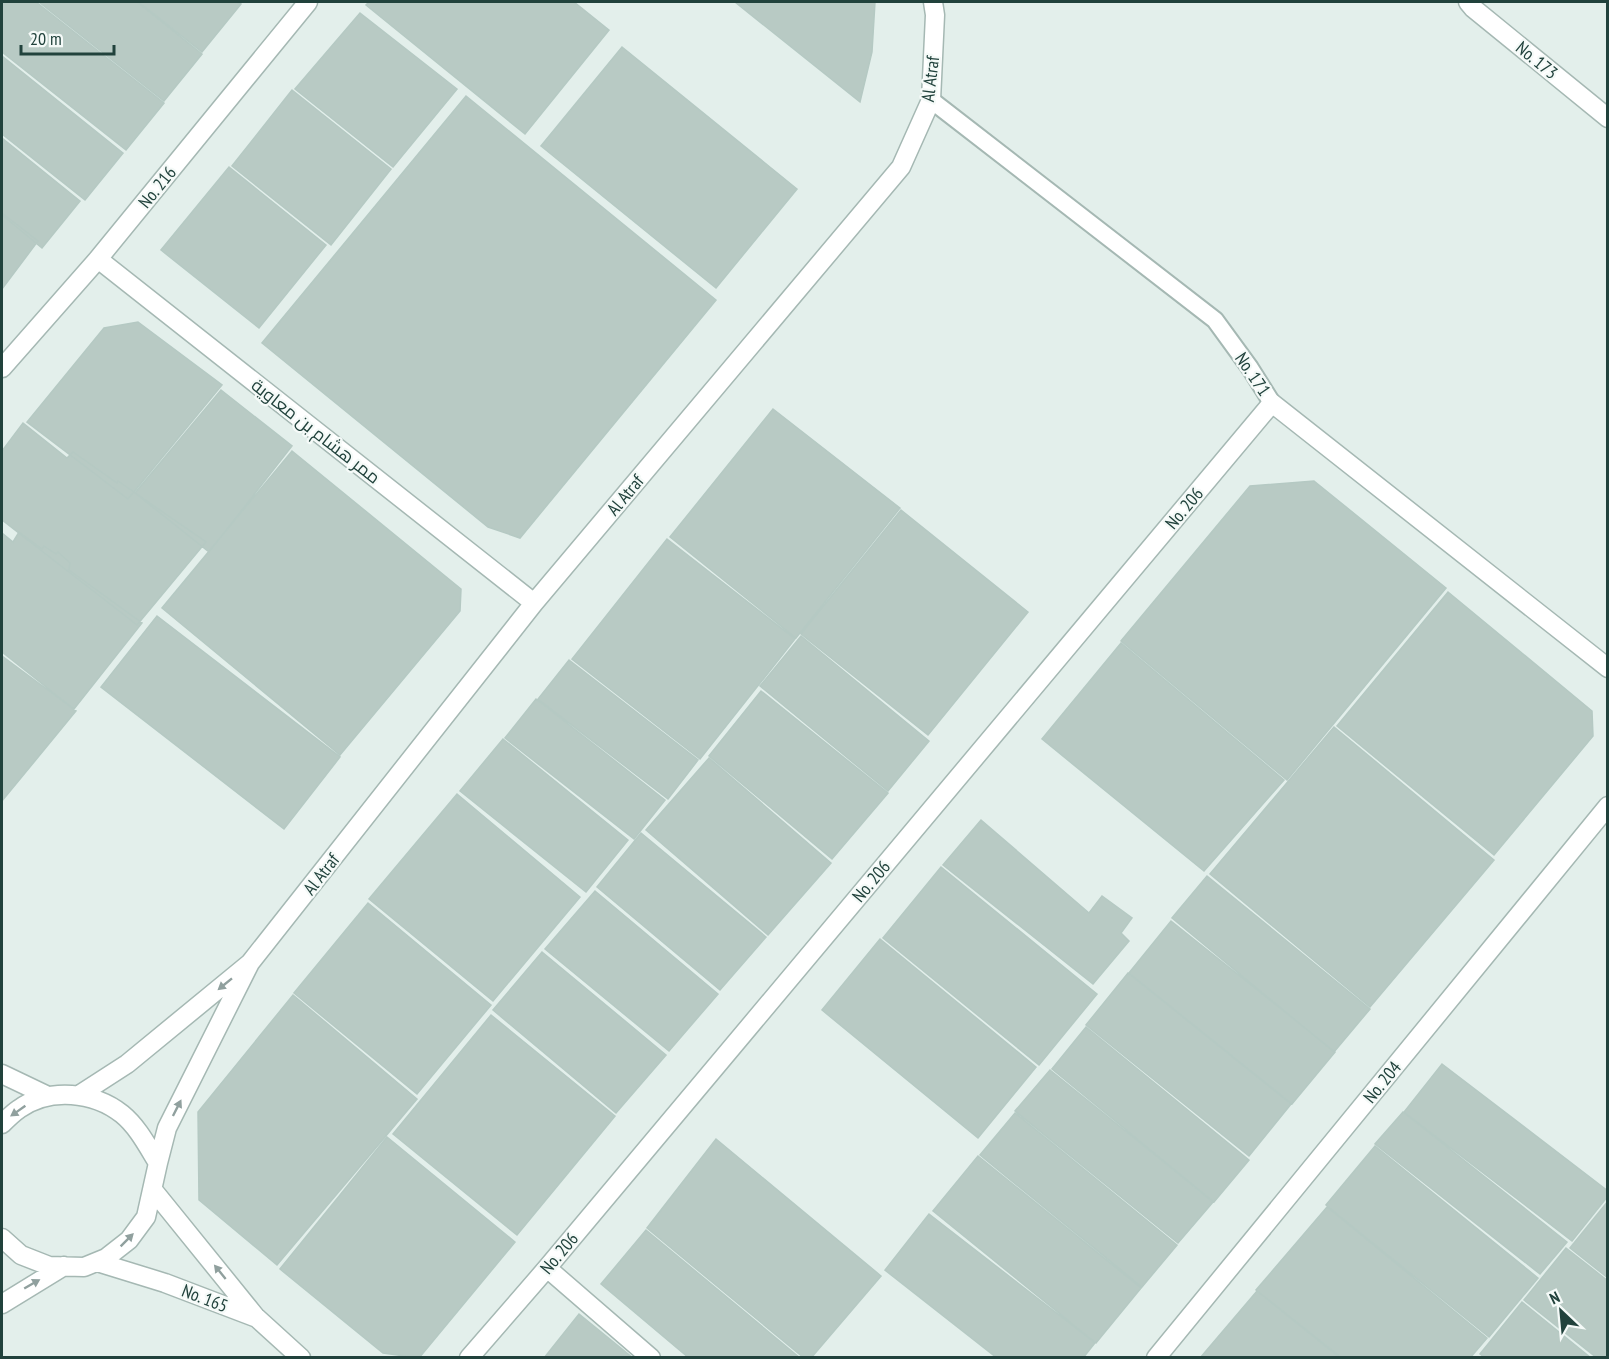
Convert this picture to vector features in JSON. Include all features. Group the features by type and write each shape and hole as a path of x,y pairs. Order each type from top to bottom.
{"street":[{"name":"No. 216","path":"2,368 98,259 308,2"},
{"name":"Al Atraf","path":"97,1262 106,1258 129,1240 146,1217 167,1128 250,963 534,603 901,167 931,100 935,15 933,2"},
{"name":"No. 173","path":"1468,2 1608,118"},
{"name":"ممر هشام بن معاوية","path":"98,259 534,603"},
{"name":"No. 171","path":"1272,403 1608,668"},
{"name":"No. 206","path":"469,1358 1272,403"},
{"name":"No. 204","path":"1156,1358 1608,806"},
{"name":"Al Atraf","path":"79,1095 127,1064 250,963"},
{"path":"2,1074 48,1096"},
{"path":"2,1124 19,1108 48,1096 79,1095 100,1100 124,1115 158,1163"},
{"path":"153,1190 256,1318"},
{"path":"2,1238 21,1255 49,1266 84,1267 97,1262"},
{"name":"No. 165","path":"97,1262 165,1283 256,1318 301,1358"},
{"path":"2,1304 64,1266"},
{"path":"547,1268 651,1358"}],"lane":[{"name":"No. 171","path":"931,100 1215,320 1272,403"}],"building":[{"path":"2,2 36,2 164,103 126,150 2,52"},
{"path":"39,2 137,2 202,54 164,101"},
{"path":"139,2 237,2 241,4 202,52"},
{"path":"369,2 574,2 609,30 525,134 366,5"},
{"path":"735,2 875,2 872,52 860,102"},
{"path":"360,13 457,89 393,167 295,89"},
{"path":"622,47 797,189 716,288 541,146"},
{"path":"2,56 123,153 85,200 2,134"},
{"path":"292,90 391,169 331,245 232,166"},
{"path":"466,96 716,300 520,538 488,527 262,343"},
{"path":"2,138 80,201 42,248 2,215"},
{"path":"229,167 326,245 259,328 161,250"},
{"path":"2,213 38,241 2,289"},
{"path":"138,322 222,385 128,499 27,422 104,328"},
{"path":"221,390 292,446 209,552 135,493"},
{"path":"773,409 900,508 796,638 670,537"},
{"path":"23,423 67,458 73,452 206,542 137,625 2,520 2,451"},
{"path":"292,451 461,589 460,611 340,755 162,608"},
{"path":"1314,481 1446,588 1287,780 1121,641 1250,486"},
{"path":"901,510 1028,612 928,735 801,634"},
{"path":"19,532 42,549 44,546 56,554 58,552 70,563 69,570 142,623 74,709 2,652 2,533 13,542"},
{"path":"667,539 795,639 700,759 572,659"},
{"path":"1448,592 1592,711 1593,736 1494,855 1337,726"},
{"path":"157,616 340,757 284,829 101,687"},
{"path":"801,636 929,741 888,791 760,686"},
{"path":"1121,643 1284,780 1204,871 1042,739"},
{"path":"2,656 76,711 2,801"},
{"path":"569,660 698,760 668,799 538,699"},
{"path":"761,691 888,793 832,859 709,756"},
{"path":"536,699 665,800 634,839 505,738"},
{"path":"1334,727 1494,860 1370,1007 1210,874"},
{"path":"503,739 628,840 586,892 460,791"},
{"path":"709,758 831,863 768,935 646,830"},
{"path":"457,794 580,897 493,1001 369,899"},
{"path":"981,820 1089,913 1102,896 1132,918 1121,933 1129,941 1093,984 943,865"},
{"path":"641,833 766,937 720,990 597,887"},
{"path":"941,867 1097,994 1039,1065 883,938"},
{"path":"1207,876 1370,1009 1334,1052 1172,918"},
{"path":"595,891 718,994 669,1051 545,949"},
{"path":"368,903 491,1005 417,1094 294,993"},
{"path":"1171,921 1335,1052 1292,1104 1129,973"},
{"path":"880,939 1036,1067 978,1138 822,1010"},
{"path":"542,952 666,1055 616,1113 493,1010"},
{"path":"1128,973 1291,1104 1249,1156 1086,1025"},
{"path":"293,995 417,1099 277,1265 199,1200 198,1112"},
{"path":"491,1015 615,1116 517,1235 393,1134"},
{"path":"1086,1027 1249,1160 1214,1202 1052,1069"},
{"path":"1442,1064 1608,1191 1608,1196 1572,1241 1404,1112"},
{"path":"1050,1070 1213,1202 1178,1243 1015,1111"},
{"path":"1403,1112 1567,1242 1540,1274 1375,1144"},
{"path":"1015,1113 1177,1245 1142,1287 980,1155"},
{"path":"387,1137 515,1242 419,1358 383,1353 280,1269"},
{"path":"716,1139 881,1276 811,1358 804,1358 647,1228"},
{"path":"1375,1146 1538,1278 1489,1337 1326,1205"},
{"path":"978,1156 1141,1288 1096,1343 933,1211"},
{"path":"1608,1201 1608,1278 1570,1248"},
{"path":"1327,1207 1487,1338 1470,1358 1342,1358 1256,1290"},
{"path":"929,1214 1095,1343 1083,1358 997,1358 885,1270"},
{"path":"646,1230 800,1358 689,1358 601,1284"},
{"path":"1566,1248 1608,1281 1608,1358 1597,1358 1524,1300"},
{"path":"1257,1291 1340,1358 1200,1358"},
{"path":"1522,1302 1591,1358 1485,1358 1480,1354"},
{"path":"579,1314 633,1358 544,1358"}]}
